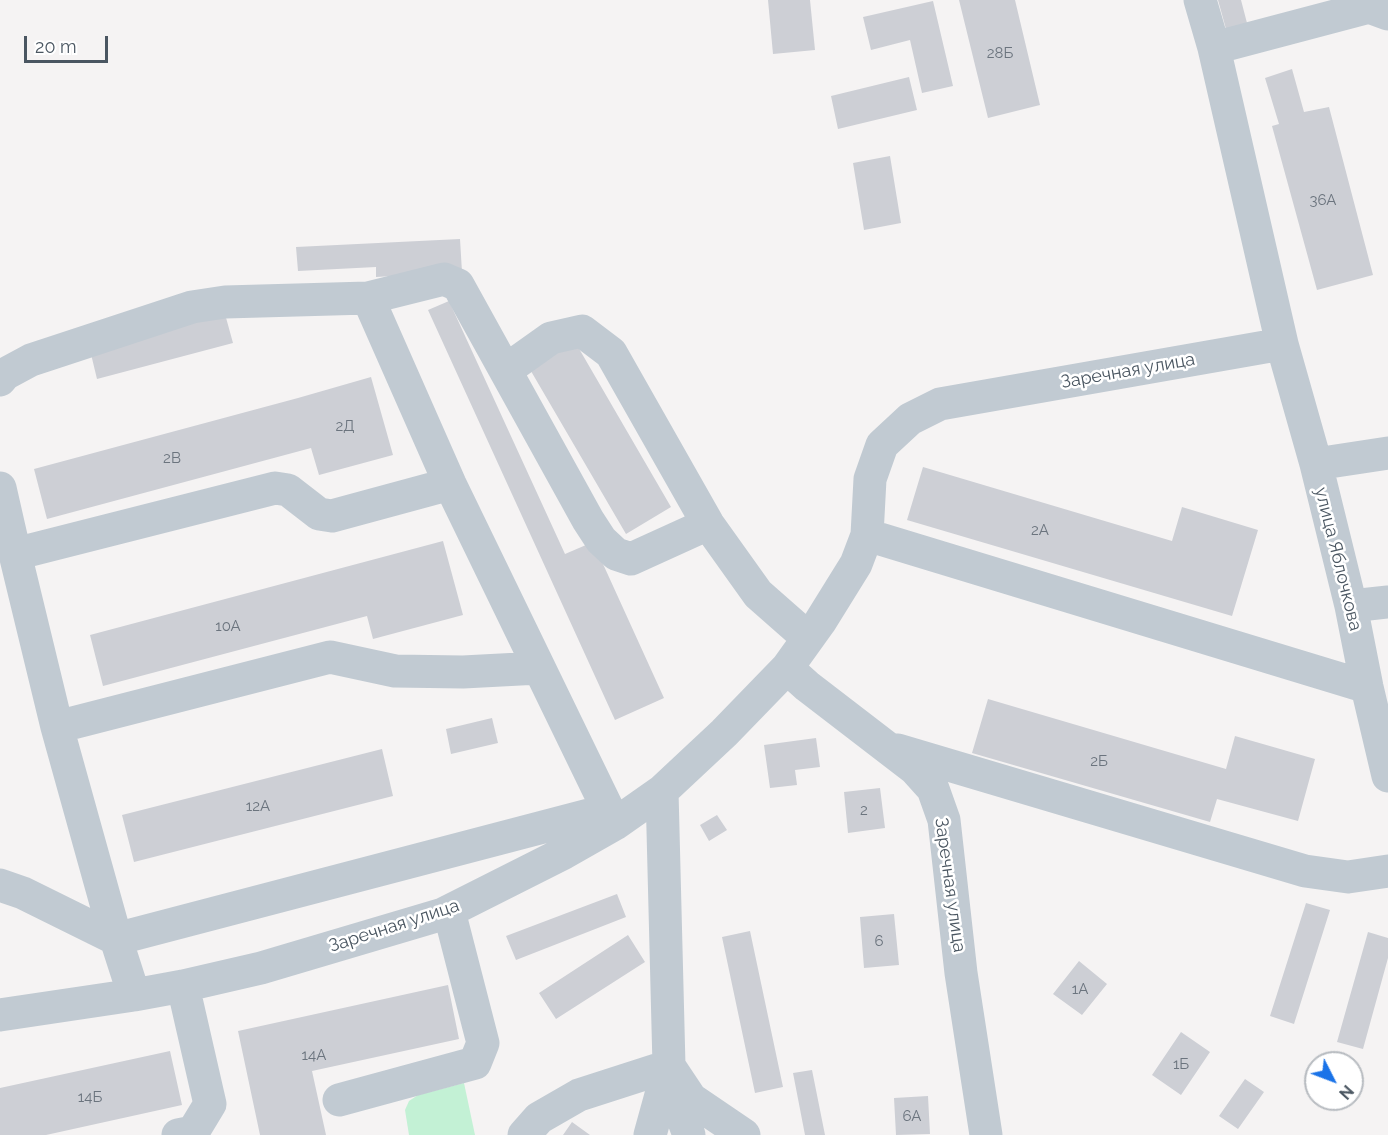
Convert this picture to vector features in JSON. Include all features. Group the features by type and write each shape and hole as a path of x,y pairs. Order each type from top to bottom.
{"street":[{"path":"1200,0 1214,48 1282,344"},
{"path":"1214,48 1370,7 1388,14"},
{"path":"0,380 31,360 192,307 225,302 368,298 444,279 458,285 588,520 601,540 616,554 631,559 708,524"},
{"path":"0,884 116,939 611,817 450,484 368,298"},
{"path":"506,370 551,338 582,331 612,353 708,524 758,594 808,638"},
{"name":"улица Яблочкова","path":"1282,344 1316,464 1351,606 1388,776"},
{"name":"Заречная улица","path":"0,1015 134,995 261,968 448,911 564,853 611,817 662,792 787,668 820,622 856,564 867,535 870,479 882,444 910,419 940,405 1282,344"},
{"path":"1316,464 1388,453"},
{"path":"15,554 275,488 288,490 319,514 332,516 450,484"},
{"path":"0,488 57,727 116,939 134,995"},
{"path":"867,535 1367,687"},
{"path":"1351,606 1388,602"},
{"path":"57,727 330,657 395,671 463,672 539,668"},
{"name":"Заречная улица","path":"787,668 915,769 933,789 944,820 961,973 986,1135"},
{"path":"888,747 1305,871 1348,878 1388,871"},
{"path":"662,792 669,1066 679,1108 689,1135"},
{"path":"339,1100 475,1063 483,1043 448,911"},
{"path":"178,1135 193,1132 210,1104 183,986"},
{"path":"524,1135 539,1118 579,1095 669,1066"},
{"path":"650,1135 669,1066"},
{"path":"669,1066 691,1099 744,1135"}],"green space":[{"path":"464,1083 475,1135 409,1135 405,1110 409,1101 418,1095"}],"building":[{"path":"768,0 810,0 815,50 773,54"},
{"path":"959,0 1015,0 1040,105 988,118"},
{"path":"1218,0 1241,0 1247,23 1226,29"},
{"path":"933,1 953,86 922,93 910,40 871,50 863,17"},
{"path":"1292,69 1304,112 1329,107 1373,275 1317,290 1272,126 1279,124 1265,78"},
{"path":"909,77 917,110 838,129 831,96"},
{"path":"890,156 901,223 864,230 853,163"},
{"path":"460,239 462,272 376,277 376,267 298,271 296,247"},
{"path":"449,301 565,554 593,542 664,698 615,720 428,310"},
{"path":"225,314 233,343 97,379 90,350"},
{"path":"574,340 671,507 626,534 528,366"},
{"path":"371,377 393,455 319,475 311,448 47,519 34,469"},
{"path":"923,467 1172,541 1182,507 1258,530 1232,616 907,520"},
{"path":"443,541 463,615 373,639 367,616 103,686 90,635"},
{"path":"988,699 1226,769 1235,736 1315,759 1298,821 1217,799 1210,822 972,753"},
{"path":"492,718 498,743 451,754 446,729"},
{"path":"816,738 820,767 795,770 797,785 770,788 764,745"},
{"path":"382,749 393,796 134,862 122,815"},
{"path":"880,788 885,828 848,833 844,792"},
{"path":"717,815 727,830 709,841 700,825"},
{"path":"617,894 626,917 516,960 506,936"},
{"path":"1306,903 1330,910 1294,1024 1270,1016"},
{"path":"894,914 899,965 864,968 860,917"},
{"path":"750,931 783,1087 755,1093 722,937"},
{"path":"1368,932 1388,938 1388,958 1363,1049 1337,1042"},
{"path":"628,935 645,962 556,1019 539,993"},
{"path":"1079,961 1107,984 1082,1015 1053,994"},
{"path":"448,985 459,1039 312,1071 326,1135 260,1135 238,1031"},
{"path":"1181,1032 1210,1052 1181,1095 1152,1075"},
{"path":"170,1051 182,1105 46,1135 0,1135 0,1088"},
{"path":"812,1070 825,1135 805,1135 793,1073"},
{"path":"1245,1079 1264,1092 1238,1129 1219,1116"},
{"path":"928,1096 930,1134 896,1135 894,1098"},
{"path":"572,1122 590,1135 563,1135"}]}
